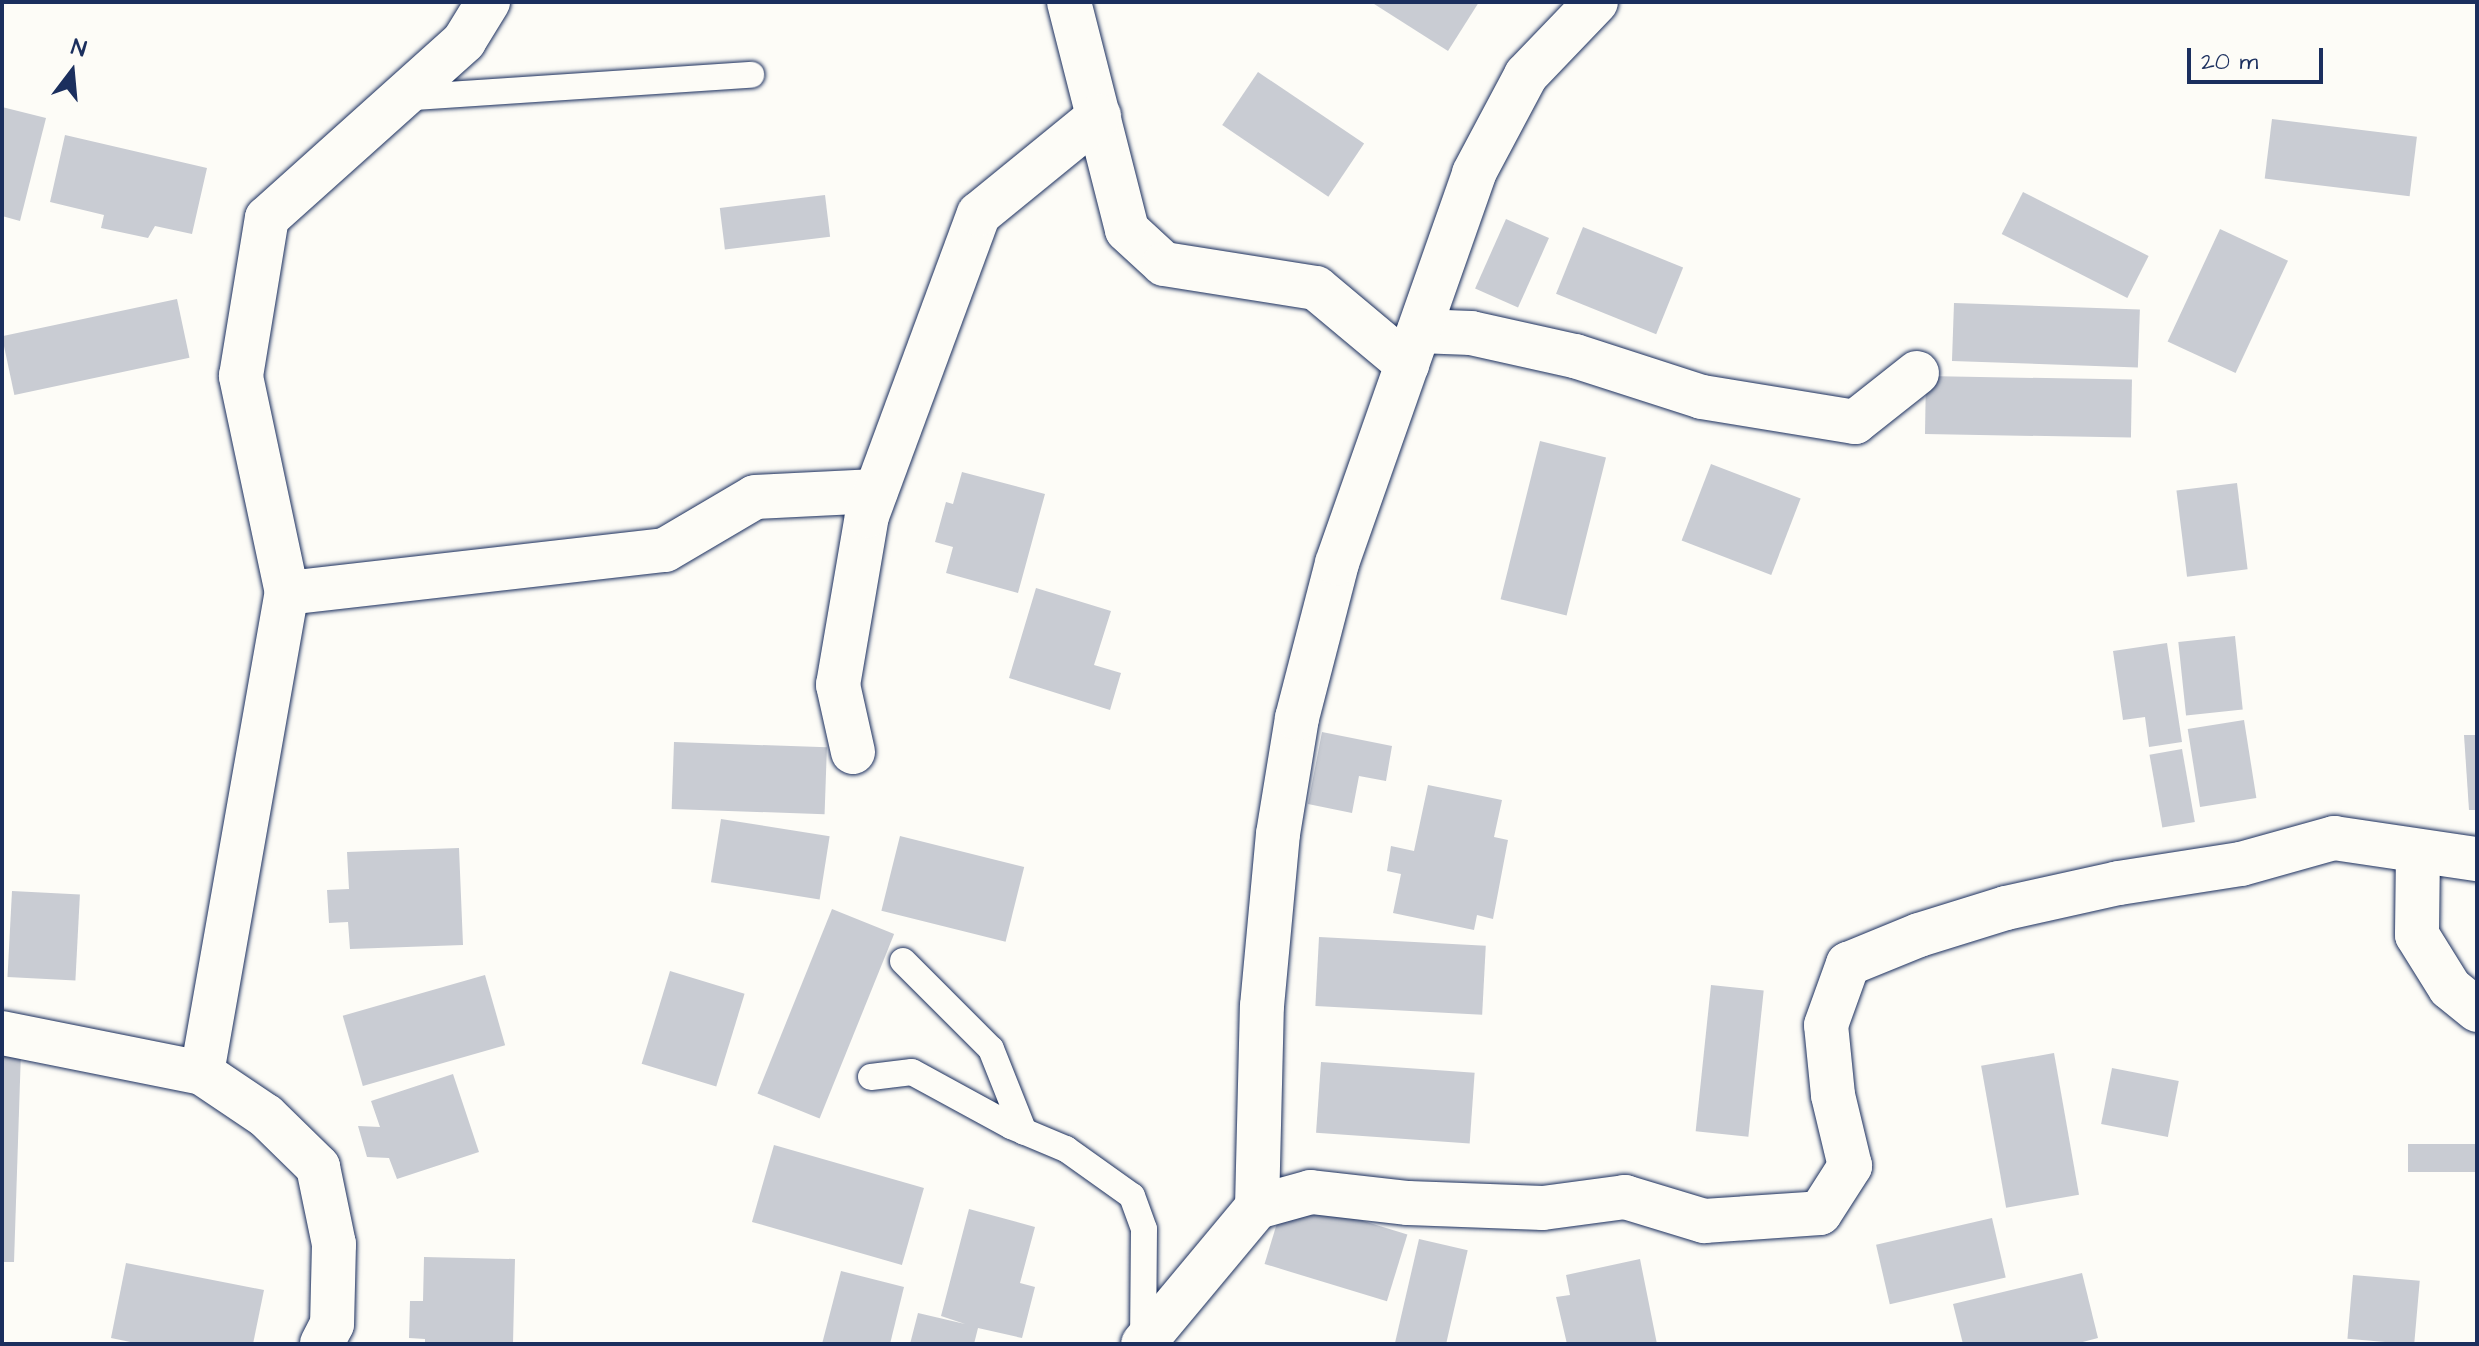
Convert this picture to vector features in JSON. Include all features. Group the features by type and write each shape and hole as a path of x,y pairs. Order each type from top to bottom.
{"street":[{"path":"202,1073 287,593 241,376 267,218 464,41 488,2"},
{"path":"1069,2 1127,230 1164,264 1316,288 1413,348 1471,333 1575,356 1702,397 1855,422 1917,373"},
{"path":"1257,1207 1262,1006 1278,834 1297,718 1337,563 1474,173 1526,75 1596,2"},
{"path":"853,752 838,685 876,491 979,214 1099,116"},
{"path":"287,593 665,550 755,497 876,491"},
{"path":"1143,1343 1257,1207 1311,1192 1408,1203 1543,1208 1625,1197 1704,1221 1820,1213 1850,1166 1833,1095 1826,1025 1848,964 1919,935 2006,908 2119,883 2241,864 2334,838 2477,859"},
{"path":"2418,851 2417,935 2450,988 2477,1010"},
{"path":"2,1033 202,1073 266,1116 318,1167 334,1244 332,1324 322,1344"}],"lane":[{"path":"401,98 751,75"},
{"path":"903,961 991,1049 1024,1132"},
{"path":"871,1077 912,1072 1024,1132 1066,1149 1132,1196 1144,1229 1143,1343"}],"building":[{"path":"1371,2 1479,2 1448,51"},
{"path":"1258,72 1364,144 1328,197 1222,125"},
{"path":"2,107 46,118 20,221 2,216"},
{"path":"2272,119 2417,137 2410,196 2265,179"},
{"path":"65,135 207,168 192,234 155,226 148,238 101,228 104,215 50,202"},
{"path":"2023,192 2149,256 2127,298 2002,234"},
{"path":"825,195 830,237 725,250 720,208"},
{"path":"1506,219 1549,238 1518,308 1475,288"},
{"path":"1583,227 1683,267 1656,334 1556,294"},
{"path":"2220,229 2288,261 2236,373 2168,341"},
{"path":"177,299 189,358 14,395 2,336"},
{"path":"1954,303 2140,309 2138,367 1952,361"},
{"path":"1926,376 2132,380 2131,438 1925,434"},
{"path":"1540,441 1606,457 1567,616 1501,599"},
{"path":"1711,464 1801,498 1771,575 1682,541"},
{"path":"962,472 1045,494 1018,593 946,573 953,547 935,542 946,502 953,504"},
{"path":"2237,483 2248,569 2187,577 2176,490"},
{"path":"1036,588 1111,611 1094,665 1121,673 1110,710 1009,678"},
{"path":"2235,636 2243,710 2186,716 2178,642"},
{"path":"2167,643 2182,742 2149,747 2145,717 2123,720 2113,651"},
{"path":"2244,720 2256,798 2200,807 2188,729"},
{"path":"1322,732 1392,746 1386,781 1359,776 1352,813 1308,804"},
{"path":"2464,735 2477,735 2477,810 2469,810"},
{"path":"674,742 827,747 825,814 672,809"},
{"path":"2182,749 2195,822 2162,828 2150,755"},
{"path":"1428,785 1502,800 1494,837 1508,840 1493,919 1477,915 1474,930 1393,913 1401,874 1387,871 1391,846 1414,851"},
{"path":"721,819 830,836 820,899 711,882"},
{"path":"900,836 1024,867 1006,942 881,911"},
{"path":"459,848 463,945 350,949 348,922 329,923 327,890 349,889 347,852"},
{"path":"12,891 80,895 75,980 7,977"},
{"path":"832,909 894,934 820,1119 757,1094"},
{"path":"1319,937 1486,946 1482,1015 1315,1006"},
{"path":"670,971 745,994 716,1087 642,1064"},
{"path":"485,975 505,1045 363,1086 343,1016"},
{"path":"1711,985 1764,991 1748,1137 1696,1131"},
{"path":"2,1050 21,1051 14,1262 2,1262"},
{"path":"2054,1053 2079,1195 2006,1208 1981,1066"},
{"path":"1321,1062 1475,1073 1470,1144 1316,1133"},
{"path":"2112,1068 2179,1081 2168,1137 2101,1124"},
{"path":"453,1074 479,1152 397,1179 389,1158 367,1157 358,1126 380,1127 371,1101"},
{"path":"2408,1144 2477,1144 2477,1172 2408,1172"},
{"path":"774,1145 924,1188 902,1265 752,1222"},
{"path":"1285,1197 1407,1234 1387,1301 1265,1264"},
{"path":"969,1209 1035,1227 1020,1283 1035,1287 1022,1338 978,1328 974,1344 910,1344 918,1313 965,1324 941,1316"},
{"path":"1992,1218 2006,1277 1890,1304 1876,1245"},
{"path":"1419,1239 1468,1250 1446,1344 1395,1343"},
{"path":"424,1257 515,1259 513,1344 425,1344 425,1339 409,1338 410,1301 423,1301"},
{"path":"1640,1259 1657,1344 1567,1344 1556,1297 1570,1295 1566,1275"},
{"path":"126,1263 264,1290 253,1344 140,1344 111,1338"},
{"path":"841,1271 904,1287 890,1344 822,1344"},
{"path":"2082,1273 2098,1338 2075,1344 1963,1344 1953,1304"},
{"path":"2353,1275 2420,1281 2414,1344 2347,1339"}]}
